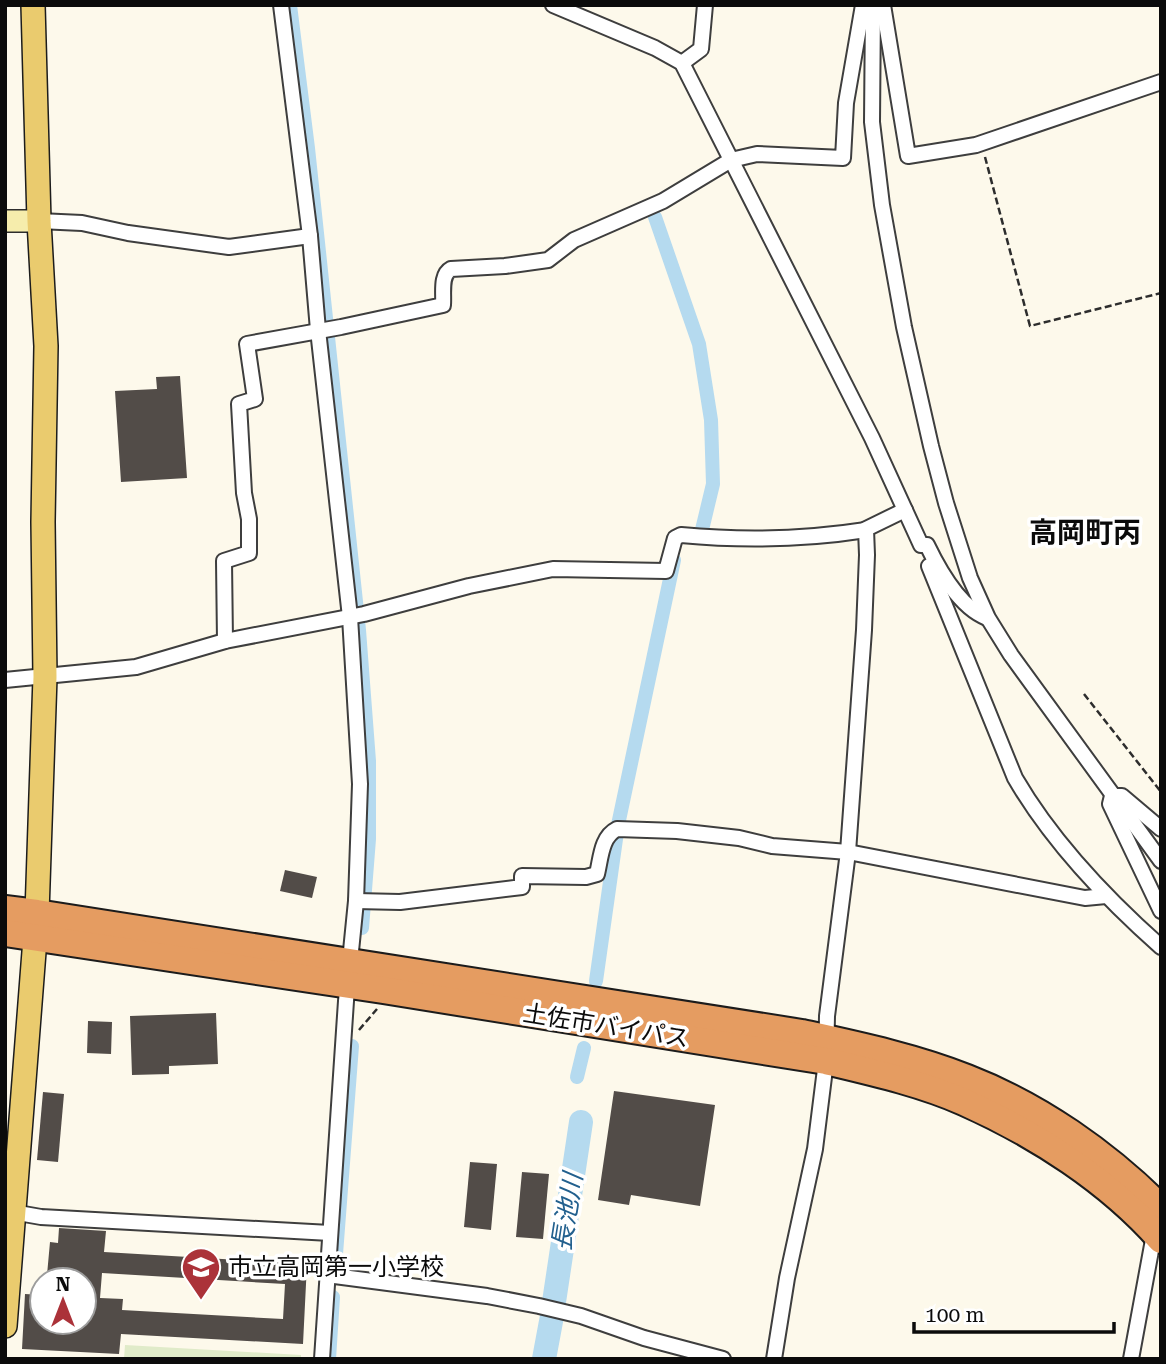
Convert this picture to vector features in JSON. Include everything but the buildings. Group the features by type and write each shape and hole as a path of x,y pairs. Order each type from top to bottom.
{"highway":[{"name":"土佐市バイパス","path":"5,909 36,925 825,1050 881,1074 963,1102 1027,1135 1076,1166 1122,1201 1159,1218"},
{"name":"土佐市バイパス","path":"5,933 36,925"}],"main road":[{"path":"5,1326 10,1212 36,925 45,677 43,523 46,346 39,221 33,5"}],"street":[{"path":"281,5 323,329 355,616 363,901 349,974 322,1359"},
{"path":"553,5 655,48 682,63 866,426 921,545 1015,778 1031,806 1106,896 1160,945"},
{"path":"682,63 701,49 705,5"},
{"path":"225,641 224,561 249,553 249,519 244,493 239,404 255,399 247,344 443,305 446,271 548,260 575,240 663,201 731,160 757,155 843,158 846,103 863,5"},
{"path":"873,5 872,122 882,205 904,327 946,503 970,578 988,618 1011,655 1161,862"},
{"path":"883,5 908,156 982,143 1161,82"},
{"path":"5,221 82,223 128,233 229,247 310,236"},
{"path":"5,680 136,667 225,641 355,616 469,586 553,569 666,571 675,538 681,535 740,540 788,540 866,530 905,510"},
{"path":"774,1359 787,1278 815,1149 848,852 864,630 866,530"},
{"path":"921,545 927,545 943,577 978,614 988,618"},
{"path":"1112,796 1122,796 1161,829"},
{"path":"1112,796 1110,804 1161,911"},
{"path":"363,901 400,902 522,887 522,876 586,877 597,874 604,841 617,829 677,831 739,838 772,846 848,852 1085,898 1106,896"},
{"path":"10,1212 41,1217 330,1233"},
{"path":"1131,1359 1159,1218"},
{"path":"327,1275 487,1296 539,1306 723,1359"}],"path":[{"path":"982,143 1030,326 1161,293"},
{"path":"1084,694 1161,792"}],"green space":[{"path":"125,1345 301,1355 301,1359 124,1359"}],"waterway":[{"path":"290,5 308,148 359,630 369,761 369,839 362,928"},
{"path":"655,217 699,344 711,420 713,484 701,534"},
{"path":"618,825 674,560"},
{"path":"596,981 617,832"},
{"path":"336,1254 352,1046"},
{"path":"577,1077 584,1048"},
{"name":"長池川","path":"554,1302 581,1122"},
{"path":"329,1359 333,1297"},
{"name":"長池川","path":"544,1359 552,1316"}],"place":[{"name":"市立高岡第一小学校","path":"201,1301"}],"district":[{"name":"高岡町丙","path":"1085,532"}]}
